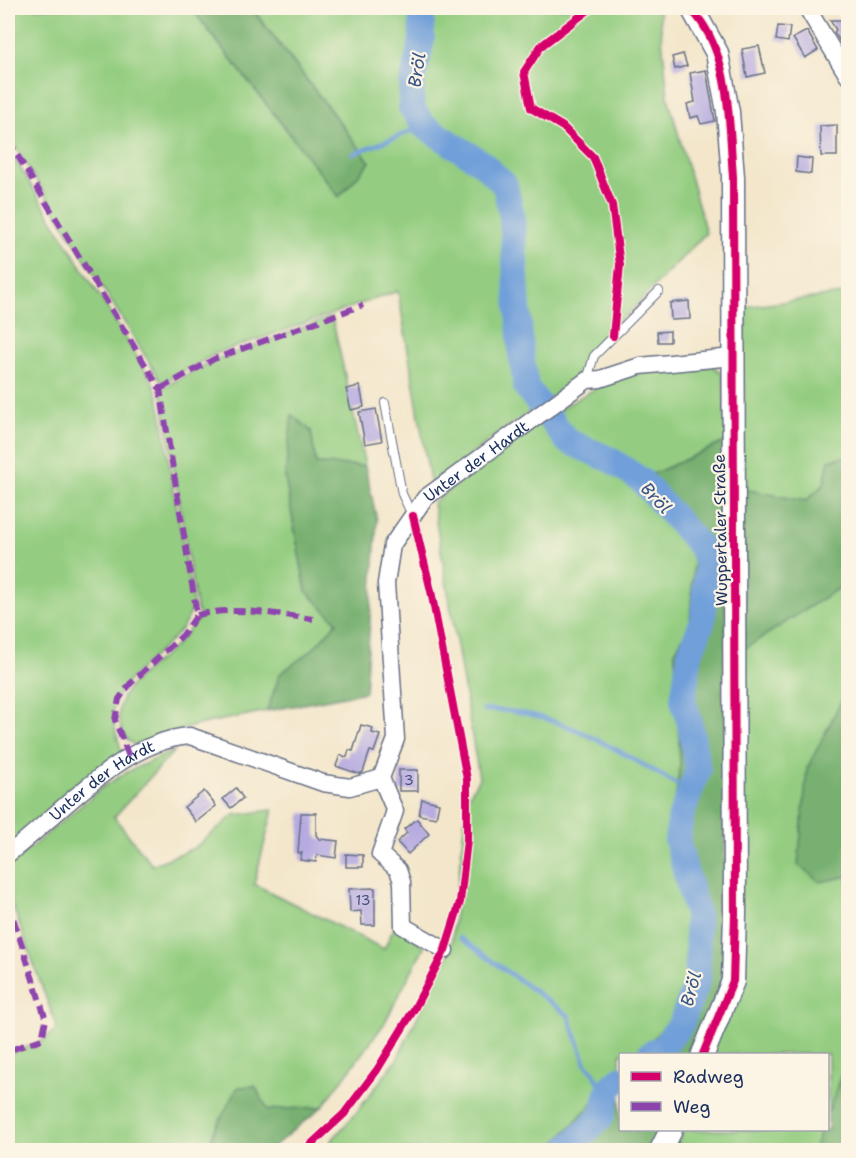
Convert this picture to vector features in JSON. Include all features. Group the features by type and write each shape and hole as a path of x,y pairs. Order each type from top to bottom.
{"main road":[{"name":"Wuppertaler Straße","path":"696,10 717,53 728,112 733,177 735,914 732,981 703,1053"},
{"path":"661,1150 670,1131"}],"street":[{"path":"807,8 849,76"},
{"name":"Unter der Hardt","path":"8,854 98,779 129,757 169,738 190,736 323,783 350,787 381,778 396,739 386,583 392,545 425,498 571,394 587,380 600,379 640,366 733,357"},
{"path":"381,778 395,811 380,854 398,870 400,876 403,926 445,950"}],"lane":[{"path":"587,380 594,356 659,291"},
{"path":"385,403 402,494 412,516"}],"green space":[{"path":"8,8 191,8 339,197 370,162 252,8 659,8 668,97 706,233 598,344 569,385 493,437 431,487 398,291 215,354 162,383 8,135"},
{"path":"191,8 251,8 370,162 339,197"},
{"path":"8,148 151,379 158,395 193,606 176,635 137,672 117,697 113,717 122,756 8,849"},
{"path":"848,293 848,456 829,460 824,484 806,501 742,489 739,308"},
{"path":"332,317 365,466 316,464 311,431 285,477 306,591 337,622 312,650 280,674 267,711 197,725 135,745 128,740 121,728 119,715 126,692 143,673 177,644 201,617 197,611 161,389 214,360"},
{"path":"714,366 723,375 727,441 646,477 645,503 672,525 694,555 690,624 675,652 680,764 673,821 675,873 691,933 687,1003 639,1053 619,1053 619,1074 549,1150 323,1150 356,1113 397,1059 451,948 467,799 479,778 433,503 471,471 545,418 608,381 642,372"},
{"path":"292,415 311,431 316,464 365,466 377,520 365,692 267,711 280,674 312,650 337,622 306,591 285,477"},
{"path":"727,441 724,977 693,1053 639,1053 687,1003 691,933 675,873 673,821 680,764 675,652 690,624 694,555 672,525 645,503 640,490 646,477"},
{"path":"848,456 848,582 744,649 742,489 806,501 824,484 829,460"},
{"path":"848,582 846,692 807,769 820,882 848,876 848,1055 829,1110 829,1053 714,1053 744,649"},
{"path":"848,665 848,876 820,882 798,865 807,769 846,692"},
{"path":"175,750 114,817 152,865 194,848 234,815 273,810 254,884 384,949 396,924 424,947 384,1024 322,1107 268,1110 255,1086 214,1131 208,1150 8,1150 8,1055 42,1041 57,1028 9,896 8,867 103,787 127,772"},
{"path":"848,1055 848,1150 814,1150 821,1131 829,1131 829,1110"},
{"path":"619,1074 619,1131 658,1131 649,1150 549,1150"},
{"path":"255,1086 268,1110 322,1107 269,1150 208,1150 214,1131 238,1087"},
{"path":"683,1131 821,1131 814,1150 675,1150"}],"building":[{"path":"830,20 849,20 849,56 834,32 836,30"},
{"path":"778,26 790,27 788,42 776,40"},
{"path":"807,31 818,50 805,58 793,38"},
{"path":"759,46 765,73 747,77 742,49"},
{"path":"683,54 687,66 675,69 672,57"},
{"path":"706,70 715,121 701,124 698,116 690,118 687,104 695,102 690,73"},
{"path":"837,125 837,156 821,156 820,126"},
{"path":"797,157 812,159 811,174 796,172"},
{"path":"689,301 690,319 671,320 670,303"},
{"path":"670,331 670,342 658,342 657,332"},
{"path":"360,386 364,407 351,410 346,389"},
{"path":"376,409 382,441 365,444 359,412"},
{"path":"361,725 373,728 372,733 380,735 374,752 370,751 363,772 359,774 336,766 340,755 347,757 349,750 353,751"},
{"path":"399,770 418,770 418,791 399,791"},
{"path":"236,788 243,798 231,808 223,799"},
{"path":"204,791 216,806 196,822 184,807"},
{"path":"422,799 439,803 436,818 419,815"},
{"path":"301,813 316,813 316,835 319,839 338,841 336,858 317,855 316,862 300,860 302,853 298,853"},
{"path":"417,819 429,834 408,854 397,842 407,833 404,829"},
{"path":"346,854 363,855 363,867 346,867"},
{"path":"375,888 375,925 362,925 361,911 350,912 349,889"}],"waterway":[{"name":"Bröl","path":"421,8 422,39 412,84 411,107 424,126 482,163 505,185 512,217 521,353 526,387 567,441 611,460 641,480 702,548 707,565 703,620 690,653 683,700 690,724 698,770 681,816 677,840 697,914 698,978 681,1024 664,1046 652,1053"},
{"path":"421,22 432,8"},
{"path":"353,154 424,126"},
{"path":"483,710 511,711 565,725 617,750 691,792"},
{"path":"460,938 568,1015 586,1064 594,1073 607,1098"},
{"name":"Bröl","path":"566,1150 602,1116 609,1089 619,1080"}],"marked path":[{"path":"8,140 160,389 197,615 183,635 130,684 119,699 115,720 129,757"},
{"path":"160,389 214,359 363,305"},
{"path":"197,615 241,611 313,619"},
{"path":"8,902 46,1020 42,1039 8,1051"}],"cycle path":[{"path":"591,8 541,46 524,72 531,108 563,127 593,157 612,205 620,265 613,336"},
{"path":"680,8 697,16 716,52 722,72 729,115 733,177 735,914 733,981 703,1053"},
{"path":"305,1150 344,1114 377,1070 413,1011 445,950 460,902 467,840 467,779 431,591 413,516"}]}
